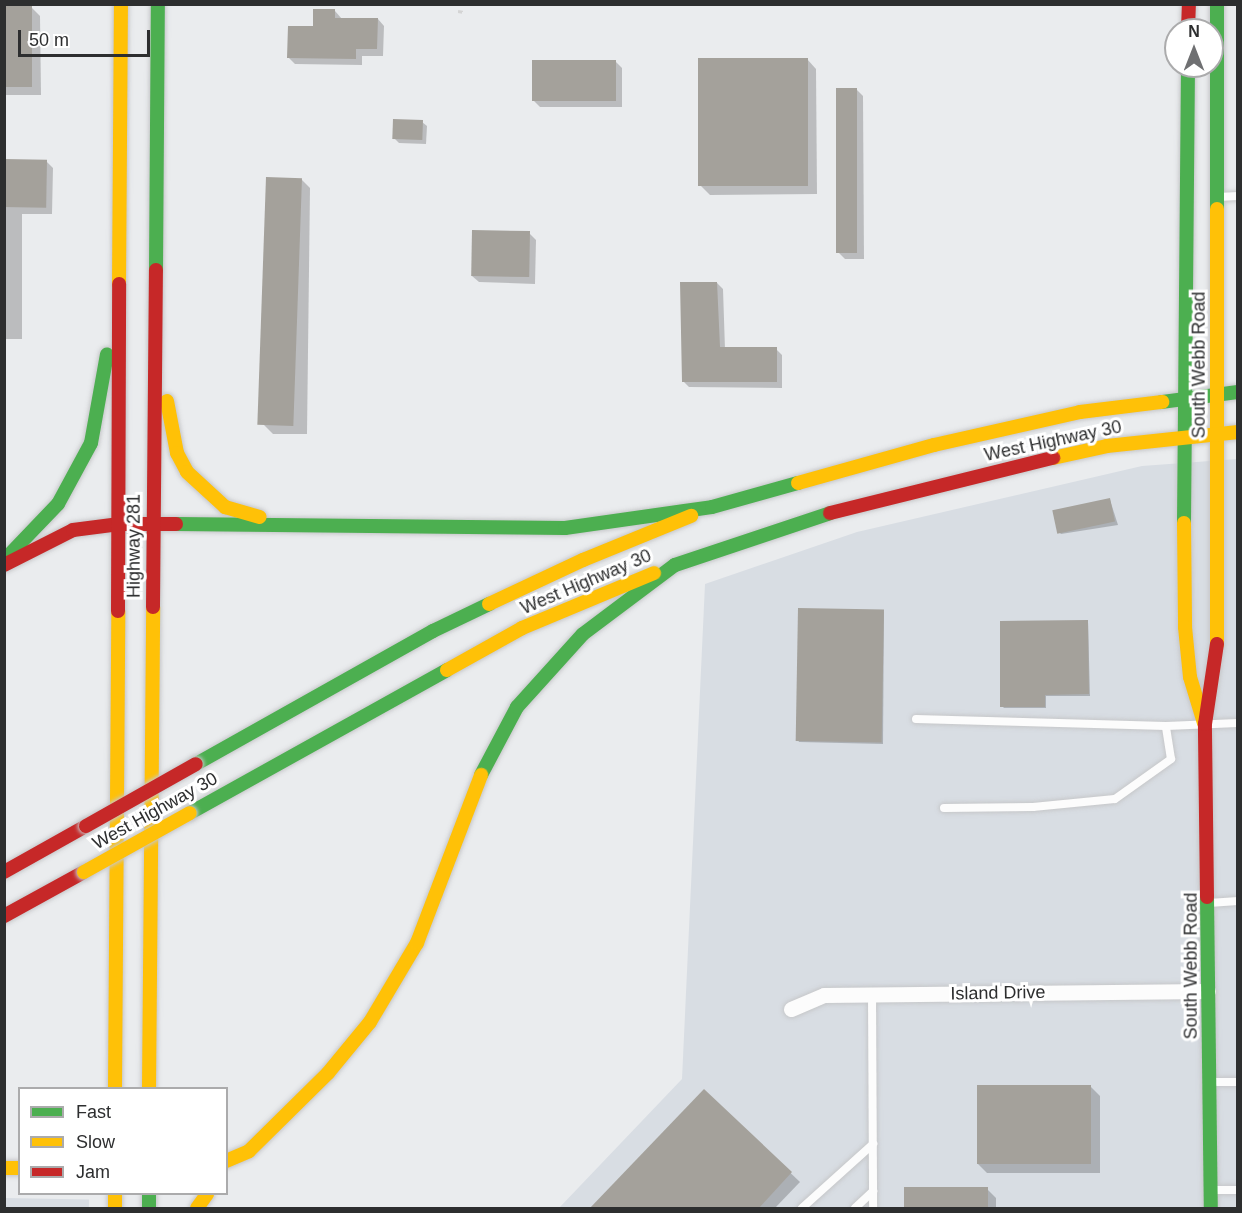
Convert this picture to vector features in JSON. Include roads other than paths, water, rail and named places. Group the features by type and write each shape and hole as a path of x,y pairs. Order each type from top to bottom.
{"main road":[{"name":"Highway 281","path":"116,1087 122,4"},
{"name":"Highway 281","path":"149,1087 158,4"},
{"name":"South Webb Road","path":"1211,1209 1209,903 1204,724 1217,658 1217,4"},
{"name":"South Webb Road","path":"1188,78 1183,397 1186,657 1204,724"},
{"path":"4,560 58,504 92,443 120,243"},
{"path":"156,249 168,422 177,453 187,472 225,507 252,516 323,525"},
{"name":"West Highway 30","path":"4,872 434,631 583,560 712,507 934,445 1080,412 1183,397 1238,392"},
{"name":"West Highway 30","path":"4,916 522,628 675,565 852,505 1107,446 1238,432"},
{"path":"4,565 73,530 120,524 152,527 323,525 565,528 712,507"},
{"path":"228,1170 328,1073 370,1022 417,943 488,756 517,707 584,634 675,565"},
{"path":"228,1160 249,1151"},
{"path":"197,1209 206,1195"}],"street":[{"name":"Island Drive","path":"791,1009 824,995 1208,991"}],"lane":[{"path":"1216,197 1238,196"},
{"path":"916,720 1166,726 1238,723"},
{"path":"944,808 1033,807 1115,798 1171,759 1166,726"},
{"path":"1209,903 1238,902"},
{"path":"872,994 873,1209"},
{"path":"1211,1082 1238,1082"},
{"path":"802,1209 873,1144"},
{"path":"1211,1190 1238,1190"},
{"path":"855,1209 873,1191"}]}
